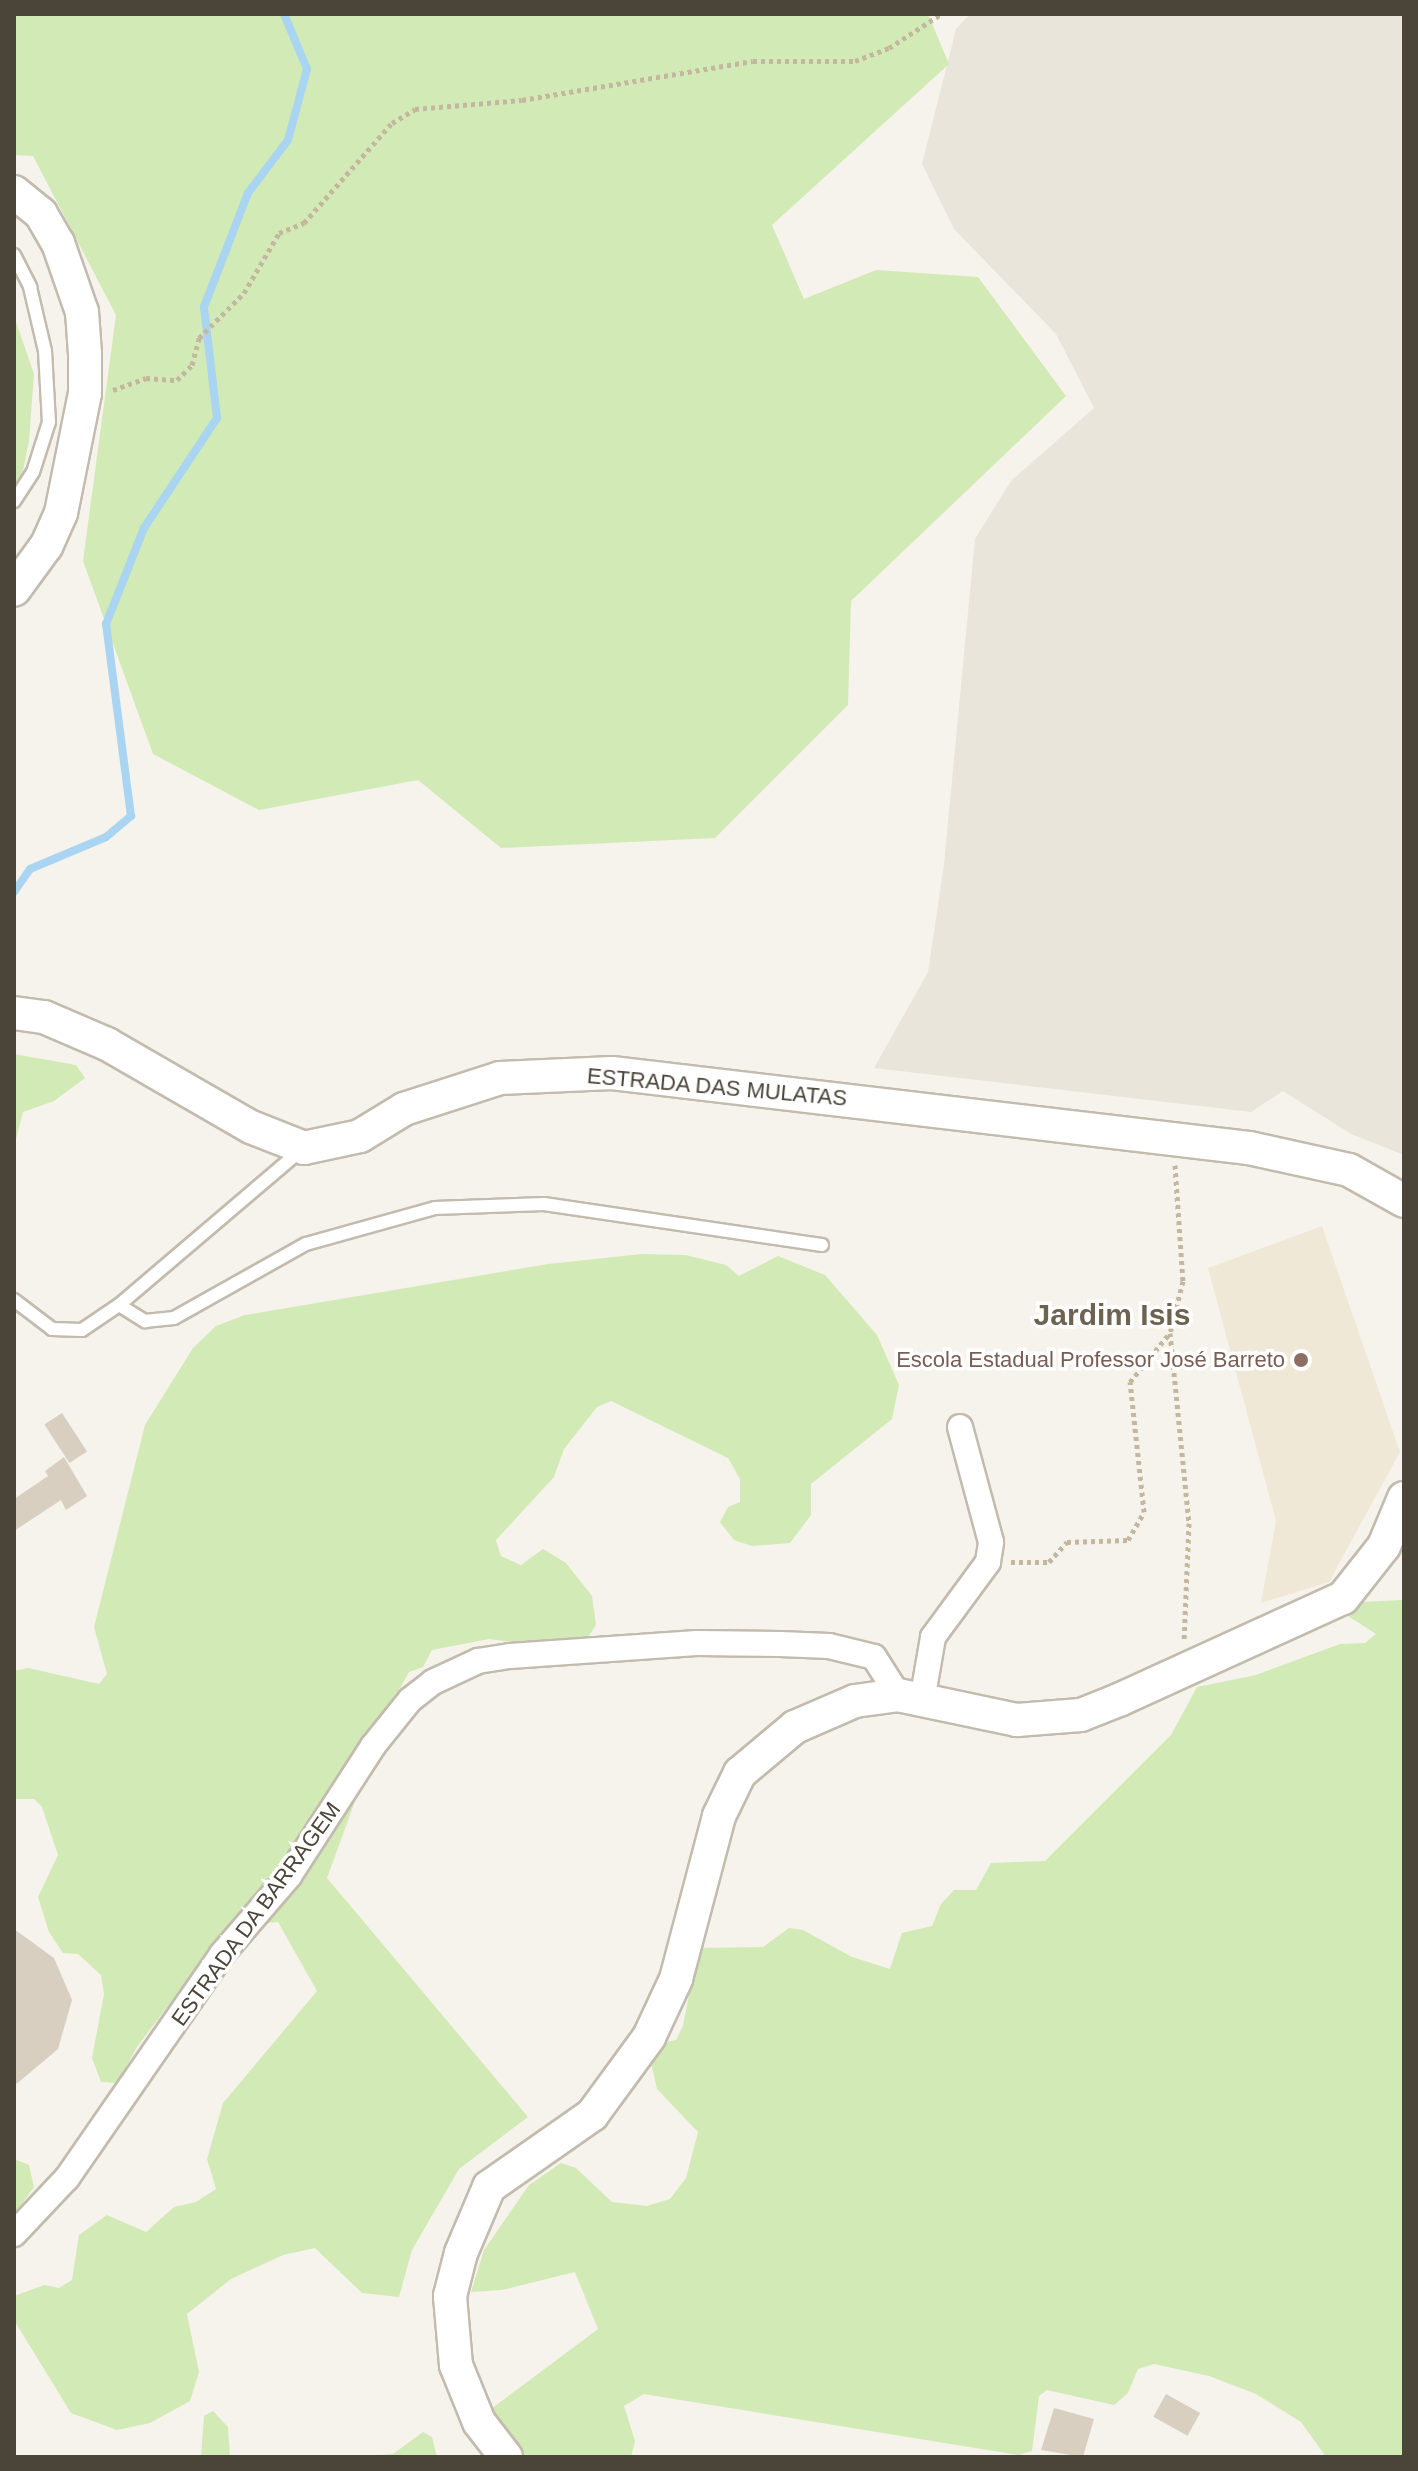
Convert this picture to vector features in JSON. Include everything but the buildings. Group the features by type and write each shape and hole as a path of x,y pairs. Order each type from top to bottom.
{"street":[{"path":"14,192 41,214 72,276 82,312 85,393 61,513 46,546 14,590"},
{"path":"14,1013 44,1017 107,1044 251,1127 304,1148"},
{"name":"ESTRADA DAS MULATAS","path":"304,1148 360,1136 404,1109 500,1078 612,1073 1303,1157 1349,1170 1404,1201"},
{"path":"910,1698 933,1637 988,1562 991,1542 960,1427"},
{"path":"506,2457 467,2397 451,2330 450,2296 476,2211 506,2170 592,2115 649,2037 676,1979 719,1816 740,1773 795,1727 837,1705 910,1698 1017,1720 1081,1715 1343,1598 1384,1546 1404,1498"},
{"name":"ESTRADA DA BARRAGEM","path":"14,2234 67,2178 222,1954 289,1876 373,1746 410,1700 433,1682 478,1661 510,1656 697,1643 780,1644 867,1654 885,1668 910,1698"}],"lane":[{"path":"14,255 30,287 45,351 49,422 33,472 14,501"},
{"path":"14,1300 52,1329 82,1330 119,1305 304,1148"},
{"path":"119,1305 145,1321 174,1318 306,1244 435,1208 544,1204 822,1245"}],"path":[{"path":"85,393 115,390 146,378 177,380 192,365 199,338 244,293 279,233 304,223 392,123 415,109 522,100 753,61 855,61 889,48 941,14"},
{"path":"1173,1140 1183,1281 1170,1333 1189,1523 1182,1669"},
{"path":"988,1562 1049,1562 1067,1542 1128,1540 1144,1512 1130,1382 1170,1333"}],"shaded area":[{"path":"970,14 1404,14 1404,1155 1351,1134 1283,1091 1251,1112 874,1068 928,972 944,864 975,539 1011,481 1094,408 1056,334 954,229 922,164 956,29"},
{"name":"Escola Estadual Professor José Barreto","path":"1322,1226 1400,1452 1329,1582 1261,1603 1276,1521 1208,1268"}],"green space":[{"path":"14,14 928,14 949,64 772,225 804,299 876,270 978,277 1066,396 851,601 848,705 715,838 501,848 418,780 259,810 153,754 83,561 116,315 33,156 14,155"},
{"path":"14,316 34,374 29,441 14,515"},
{"path":"14,1054 76,1065 85,1078 54,1101 23,1112 14,1147"},
{"path":"642,1254 686,1255 726,1265 739,1276 778,1256 825,1275 877,1335 899,1385 892,1419 811,1484 811,1515 790,1543 752,1546 734,1540 720,1522 728,1507 740,1502 740,1479 728,1458 611,1401 597,1407 564,1449 554,1477 496,1540 501,1556 521,1565 543,1549 566,1563 592,1596 596,1625 584,1643 541,1646 489,1639 432,1650 423,1667 409,1672 389,1708 327,1878 528,2117 459,2169 412,2250 399,2297 362,2293 315,2248 283,2255 231,2279 187,2314 199,2372 190,2401 150,2423 117,2430 71,2413 14,2320 14,2296 44,2285 59,2288 72,2280 79,2235 107,2215 146,2232 174,2207 196,2202 216,2189 207,2159 223,2103 317,1991 278,1922 228,1926 137,2047 117,2083 101,2082 92,2058 104,1994 101,1975 78,1954 63,1953 49,1932 38,1897 58,1855 42,1807 34,1799 14,1799 14,1671 28,1668 99,1684 107,1674 94,1627 145,1425 193,1348 216,1326 245,1315 548,1264"},
{"path":"1404,1600 1404,2457 1326,2457 1301,2422 1256,2394 1209,2376 1154,2364 1138,2369 1128,2393 1114,2405 1047,2390 1039,2396 1032,2451 1018,2455 644,2394 624,2406 635,2441 631,2457 522,2457 491,2409 598,2329 575,2272 502,2290 471,2292 484,2250 529,2185 561,2163 576,2168 612,2202 647,2206 670,2199 686,2178 698,2132 657,2089 649,2054 662,2043 676,2040 683,2026 698,1948 763,1947 789,1928 803,1930 852,1957 890,1969 902,1933 932,1926 941,1904 954,1890 976,1890 991,1863 1045,1861 1171,1735 1197,1687 1256,1675 1340,1644 1365,1643 1376,1634 1348,1616 1361,1602"},
{"path":"14,2159 29,2165 34,2187 14,2215"},
{"path":"213,2411 228,2427 230,2457 184,2457 201,2456 204,2416"},
{"path":"423,2432 432,2437 437,2457 357,2457 393,2454"}],"waterway":[{"path":"14,892 30,869 106,837 131,816 106,624 144,528 217,418 204,307 248,193 288,140 307,69 284,14"}],"place":[{"name":"Escola Estadual Professor José Barreto","path":"1301,1360"}],"district":[{"name":"Jardim Isis","path":"1112,1315"}]}
